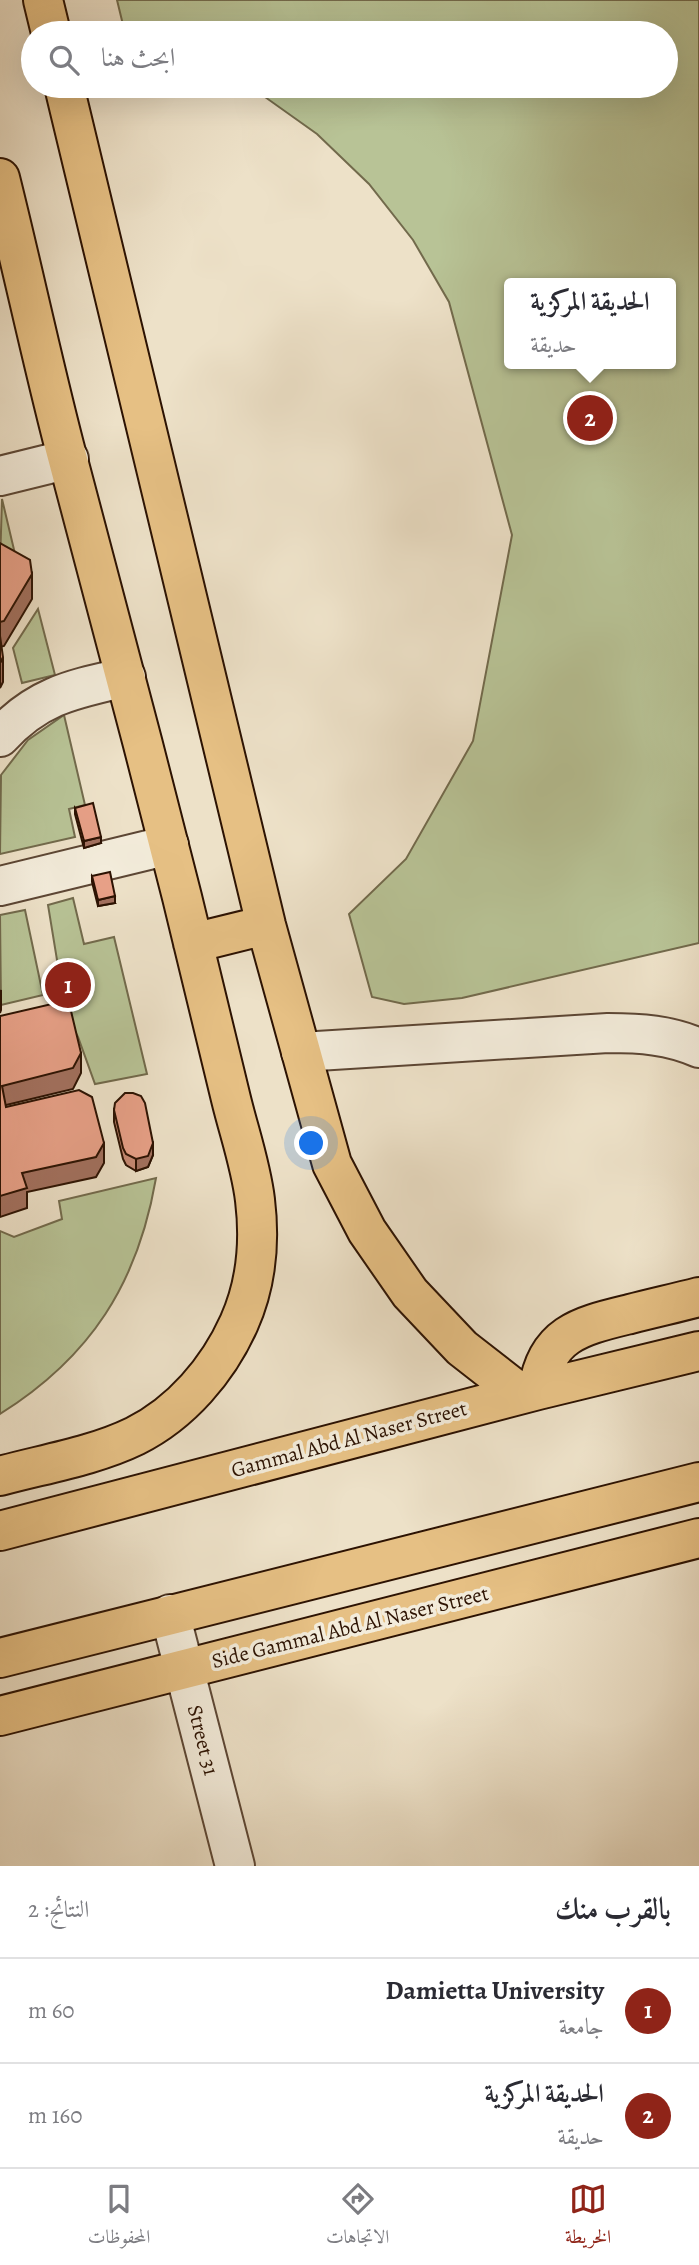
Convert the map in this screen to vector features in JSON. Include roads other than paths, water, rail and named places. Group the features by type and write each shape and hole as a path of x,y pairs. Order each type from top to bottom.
{"main road":[{"path":"43,0 48,21"},
{"path":"67,98 266,925 332,1164 348,1198 410,1293 435,1321 462,1348 530,1392 554,1348 579,1328 699,1297"},
{"path":"0,178 6,228 169,845 255,1196 258,1228 256,1261 243,1313 225,1351 206,1378 184,1401 135,1436 103,1448 0,1476"},
{"path":"193,943 266,925"},
{"name":"Gammal Abd Al Naser Street","path":"0,1531 530,1392 691,1355"},
{"path":"0,1658 699,1482"},
{"name":"Side Gammal Abd Al Naser Street","path":"0,1716 699,1538"}],"street":[{"path":"0,476 69,459"},
{"path":"0,737 12,723 38,704 65,691 126,677"},
{"path":"0,886 169,845"},
{"path":"301,1052 608,1033 647,1033 686,1042 699,1048"},
{"name":"Street 31","path":"170,1614 235,1866"}],"place":[{"name":"الحديقة المركزية","path":"590,418"},
{"name":"Damietta University","path":"68,985"}]}
